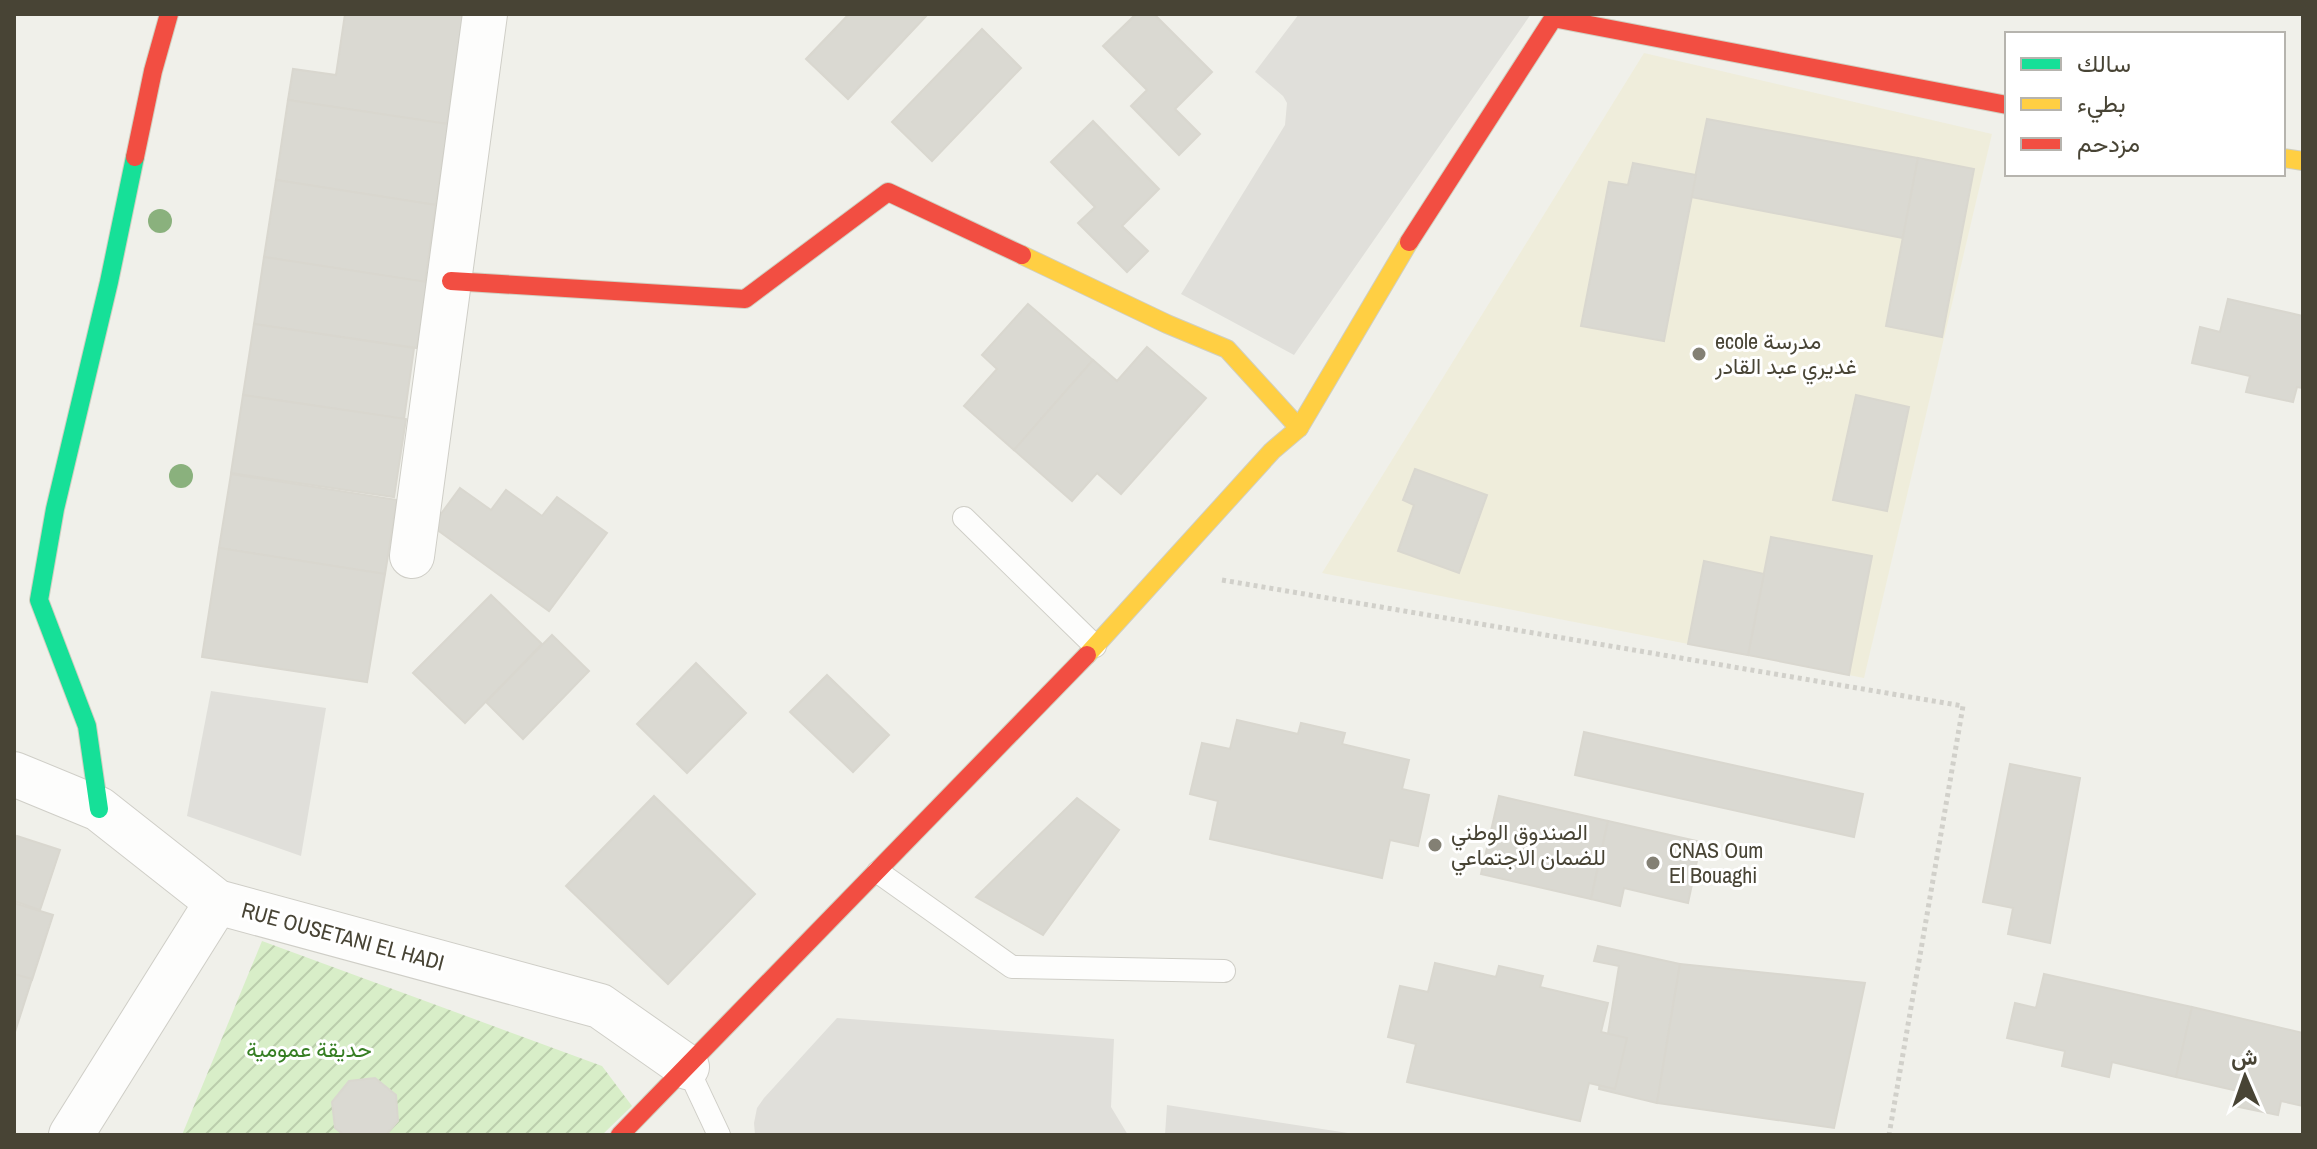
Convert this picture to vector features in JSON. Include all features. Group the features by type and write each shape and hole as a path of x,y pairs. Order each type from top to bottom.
{"street":[{"path":"99,809 87,726 26,594 55,509 109,282 153,71 169,14"},
{"path":"412,556 485,14"},
{"path":"620,1135 878,872 1095,646 1272,451 1299,428 1386,277 1554,16 2005,105"},
{"path":"451,281 745,299 888,192 1167,324 1227,349 1299,428"},
{"name":"RUE OUSETANI EL HADI","path":"14,774 99,809 217,902 600,1006 687,1067"},
{"path":"71,1135 217,902"}],"lane":[{"path":"964,518 1095,646"},
{"path":"878,872 1012,967 1224,971"},
{"path":"687,1067 719,1135"}],"path":[{"path":"1163,570 1963,706 1889,1135"}],"shaded area":[{"path":"1299,14 1531,14 1294,355 1181,294 1285,125 1287,103 1255,72"},
{"name":"ecole مدرسة غديري عبد القادر","path":"1644,53 1992,134 1864,678 1322,573"},
{"path":"211,691 326,708 301,856 187,816"},
{"path":"837,1018 1114,1039 1111,1107 1128,1135 755,1135 757,1108 764,1098"},
{"path":"1167,1105 1361,1135 1165,1135"}],"green space":[{"name":"حديقة عمومية","path":"262,941 602,1066 632,1106 602,1135 182,1135"}],"building":[{"path":"345,14 463,14 447,124 288,100 293,69 336,75"},
{"path":"849,14 928,14 848,99 806,59"},
{"path":"1136,14 1154,14 1212,72 1175,109 1200,134 1179,155 1131,106 1147,90 1103,46"},
{"path":"982,29 1021,68 932,161 892,122"},
{"path":"288,100 448,124 436,205 276,180"},
{"path":"1707,119 1918,158 1903,238 1691,197"},
{"path":"1093,121 1159,189 1122,226 1148,251 1127,272 1078,223 1095,207 1051,162"},
{"path":"1918,158 1974,169 1942,337 1886,326"},
{"path":"1633,163 1696,175 1664,341 1581,326 1609,182 1628,185"},
{"path":"276,180 436,205 425,282 264,257"},
{"path":"264,257 427,282 417,348 254,324"},
{"path":"2228,299 2303,316 2303,388 2297,387 2293,402 2246,392 2250,376 2192,363 2200,327 2220,332"},
{"path":"1028,304 1093,360 1014,450 964,406 997,369 982,355"},
{"path":"254,324 414,348 404,419 243,395"},
{"path":"1147,347 1206,398 1121,494 1097,473 1072,501 1014,450 1093,360 1117,381"},
{"path":"243,395 406,419 394,497 231,473"},
{"path":"1856,395 1909,407 1887,511 1833,500"},
{"path":"1415,469 1487,495 1459,573 1398,551 1414,505 1403,500"},
{"path":"231,474 397,500 385,574 219,548"},
{"path":"460,488 491,510 506,490 542,516 557,497 607,533 549,611 432,526"},
{"path":"1771,537 1872,556 1849,675 1748,655"},
{"path":"219,548 385,574 367,682 202,657"},
{"path":"1704,561 1764,574 1748,655 1688,644"},
{"path":"491,595 542,644 465,723 413,673"},
{"path":"552,635 589,671 523,739 486,702"},
{"path":"696,663 746,713 687,773 637,724"},
{"path":"827,675 889,735 853,772 790,712"},
{"path":"1237,720 1298,734 1301,723 1345,733 1342,744 1409,760 1402,789 1429,795 1418,846 1390,840 1382,878 1210,839 1218,801 1190,794 1202,743 1230,749"},
{"path":"1584,732 1863,794 1854,837 1575,775"},
{"path":"2010,764 2080,778 2050,943 2008,934 2013,908 1983,902"},
{"path":"654,796 755,894 668,984 566,886"},
{"path":"1499,796 1608,821 1591,899 1481,874"},
{"path":"1077,798 1119,830 1043,935 976,897"},
{"path":"1608,821 1701,842 1688,903 1624,888 1620,906 1591,899"},
{"path":"17,836 60,850 40,910 14,901 14,845"},
{"path":"14,903 53,915 32,980 14,974"},
{"path":"1598,946 1680,964 1657,1103 1599,1089 1619,966 1594,961"},
{"path":"1435,963 1496,977 1499,966 1543,976 1540,987 1608,1003 1601,1032 1627,1038 1615,1089 1589,1083 1580,1121 1407,1082 1416,1044 1388,1037 1400,986 1428,992"},
{"path":"1680,964 1865,983 1834,1128 1657,1103"},
{"path":"14,974 32,979 14,1035"},
{"path":"2044,974 2192,1007 2176,1077 2112,1062 2109,1077 2062,1066 2065,1051 2007,1038 2015,1003 2036,1008"},
{"path":"2192,1007 2303,1033 2303,1106 2281,1101 2278,1115 2234,1106 2238,1091 2176,1077"},
{"path":"375,1078 396,1095 398,1121 386,1135 344,1135 335,1128 332,1102 349,1081"}],"traffic: fast":[{"path":"99,809 87,726 39,600 55,509 135,157"}],"traffic: slow":[{"path":"2285,158 2303,161"},
{"path":"1087,655 1272,451 1299,428 1409,242"},
{"path":"1022,255 1227,349 1299,428"}],"traffic: jam":[{"path":"135,157 169,14"},
{"path":"1409,242 1556,14"},
{"path":"1553,18 2005,105"},
{"path":"451,281 745,299 888,192 1022,255"},
{"path":"620,1135 1087,655"}],"place":[{"name":"ecole مدرسة غديري عبد القادر","path":"1699,354"},
{"name":"الصندوق الوطني للضمان الاجتماعي","path":"1435,845"},
{"name":"CNAS Oum El Bouaghi","path":"1653,863"}]}
